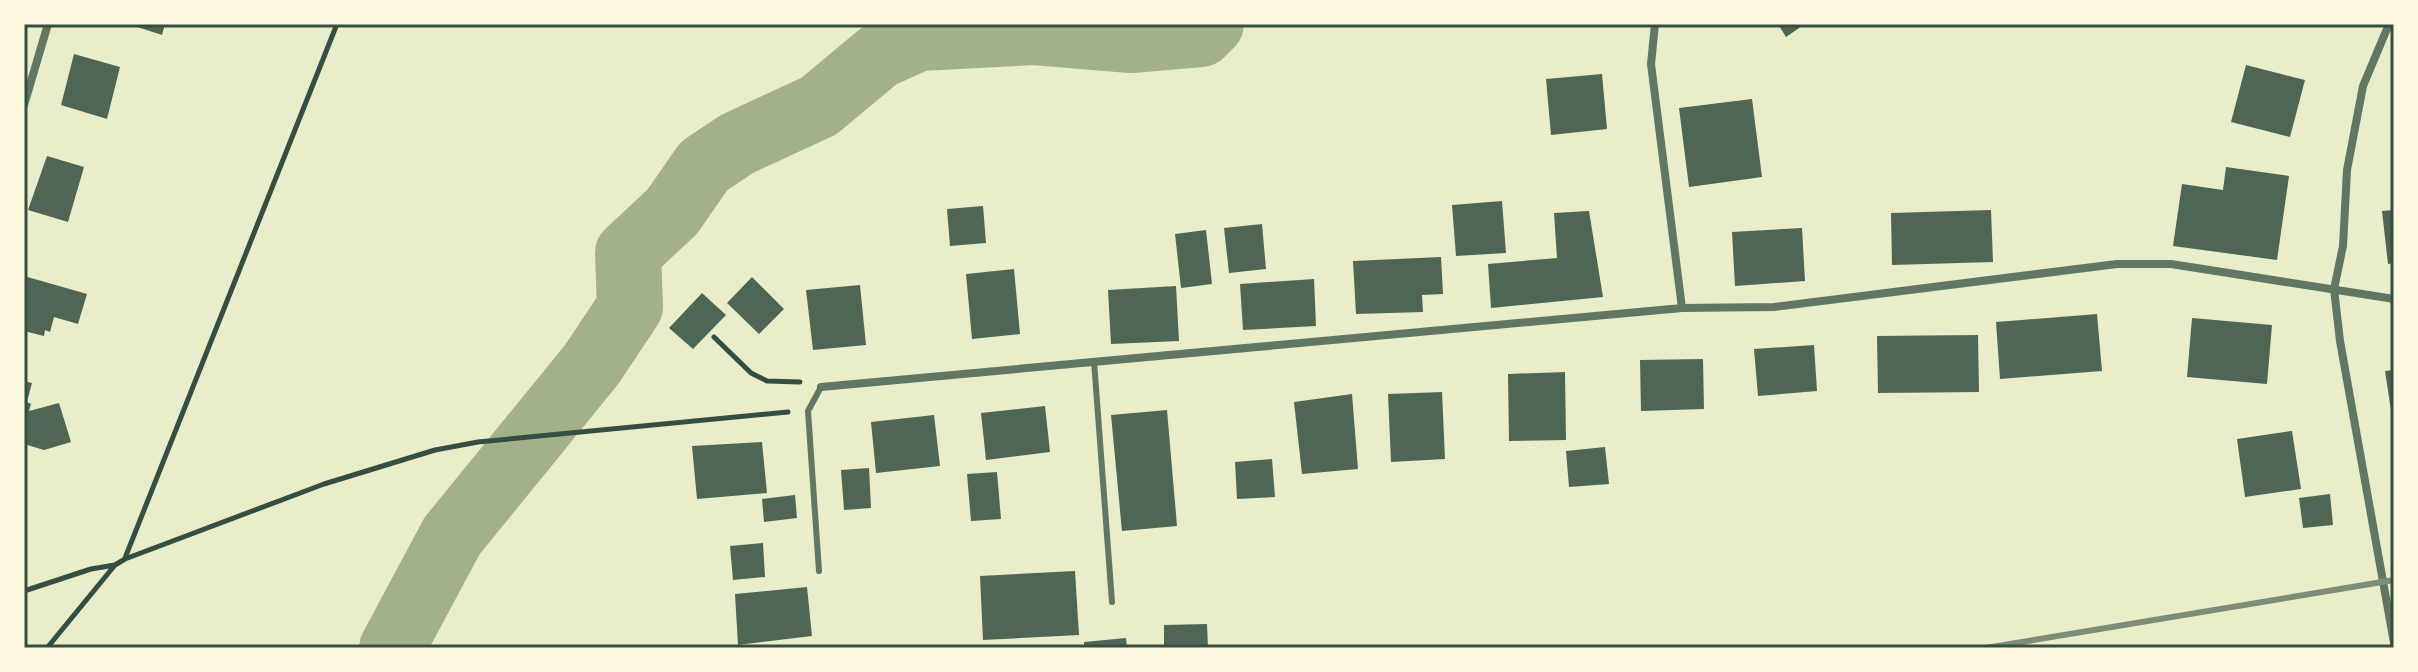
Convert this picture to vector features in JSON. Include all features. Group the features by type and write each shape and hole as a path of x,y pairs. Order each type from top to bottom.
{"street":[{"path":"24,105 48,24"},
{"path":"1655,24 1651,64 1682,308"},
{"path":"2389,24 2363,86 2347,170 2343,246 2334,289 2340,341 2394,643"},
{"path":"821,387 1682,308 1774,307 2117,264 2171,264 2394,299"}],"lane":[{"path":"1094,361 1112,602"},
{"path":"819,571 808,411 821,387"}],"path":[{"path":"125,559 337,24"},
{"path":"714,337 751,373 767,381 791,380"},
{"path":"47,648 115,565 125,559 324,484 435,450 478,442 808,411"},
{"path":"24,591 91,569 115,565"}],"building":[{"path":"128,24 165,24 162,35"},
{"path":"1778,24 1805,24 1786,37"},
{"path":"74,54 120,67 107,119 61,105"},
{"path":"2246,65 2305,80 2290,137 2231,122"},
{"path":"1602,74 1607,129 1551,135 1546,79"},
{"path":"1752,99 1762,177 1689,187 1679,108"},
{"path":"47,156 84,167 68,222 28,210"},
{"path":"2226,167 2289,176 2277,260 2173,246 2182,184 2223,190"},
{"path":"1502,201 1506,253 1456,256 1452,205"},
{"path":"983,206 986,243 950,246 947,209"},
{"path":"1991,210 1993,262 1892,265 1891,213"},
{"path":"2394,210 2394,263 2388,264 2382,211"},
{"path":"1589,211 1603,297 1491,308 1488,264 1557,258 1554,213"},
{"path":"1262,224 1266,269 1229,273 1224,228"},
{"path":"1802,228 1805,281 1735,286 1732,232"},
{"path":"1206,230 1212,284 1181,288 1175,234"},
{"path":"1441,257 1443,294 1422,295 1423,312 1356,314 1353,261"},
{"path":"1014,269 1020,334 972,339 966,274"},
{"path":"24,276 87,294 78,324 54,317 50,332 45,330 44,336 24,331"},
{"path":"752,277 784,309 759,334 727,303"},
{"path":"1314,279 1316,326 1243,330 1240,284"},
{"path":"860,285 866,345 813,350 806,290"},
{"path":"1176,286 1179,341 1111,344 1108,290"},
{"path":"702,293 726,315 693,349 669,328"},
{"path":"2097,314 2102,371 2000,379 1996,322"},
{"path":"2192,318 2272,325 2267,384 2187,377"},
{"path":"1978,335 1979,392 1878,393 1877,336"},
{"path":"1814,345 1817,391 1758,396 1754,349"},
{"path":"1703,359 1704,409 1641,411 1640,360"},
{"path":"2394,370 2394,417 2392,417 2385,371"},
{"path":"1565,372 1566,440 1509,441 1508,374"},
{"path":"24,381 32,383 27,402 31,404 29,411 59,403 71,442 44,450 24,444"},
{"path":"1442,392 1445,459 1391,462 1388,394"},
{"path":"1352,394 1358,469 1302,474 1294,402"},
{"path":"1045,406 1050,452 986,460 981,413"},
{"path":"1167,410 1177,526 1122,531 1111,415"},
{"path":"934,415 940,466 876,473 871,422"},
{"path":"2292,431 2301,489 2245,497 2237,439"},
{"path":"762,442 767,493 697,499 692,446"},
{"path":"1605,447 1609,484 1569,487 1566,451"},
{"path":"1272,459 1275,497 1237,499 1235,462"},
{"path":"869,468 871,508 844,510 841,470"},
{"path":"997,472 1001,519 971,521 967,474"},
{"path":"2330,494 2333,525 2303,528 2299,498"},
{"path":"795,495 797,518 764,522 762,499"},
{"path":"763,543 765,577 733,580 730,546"},
{"path":"1075,571 1079,635 983,640 980,576"},
{"path":"807,587 812,636 738,645 735,594"},
{"path":"1207,624 1208,648 1164,648 1164,625"},
{"path":"1126,638 1127,648 1084,648 1084,642"}],"waterway":[{"path":"1034,32 1035,24"},
{"path":"392,648 452,536 592,364 630,307 628,253 672,212 704,166 737,144 819,106 879,56 919,38 1034,32 1131,40 1201,34 1211,24"}],"railway":[{"path":"1986,648 2394,580"}]}
